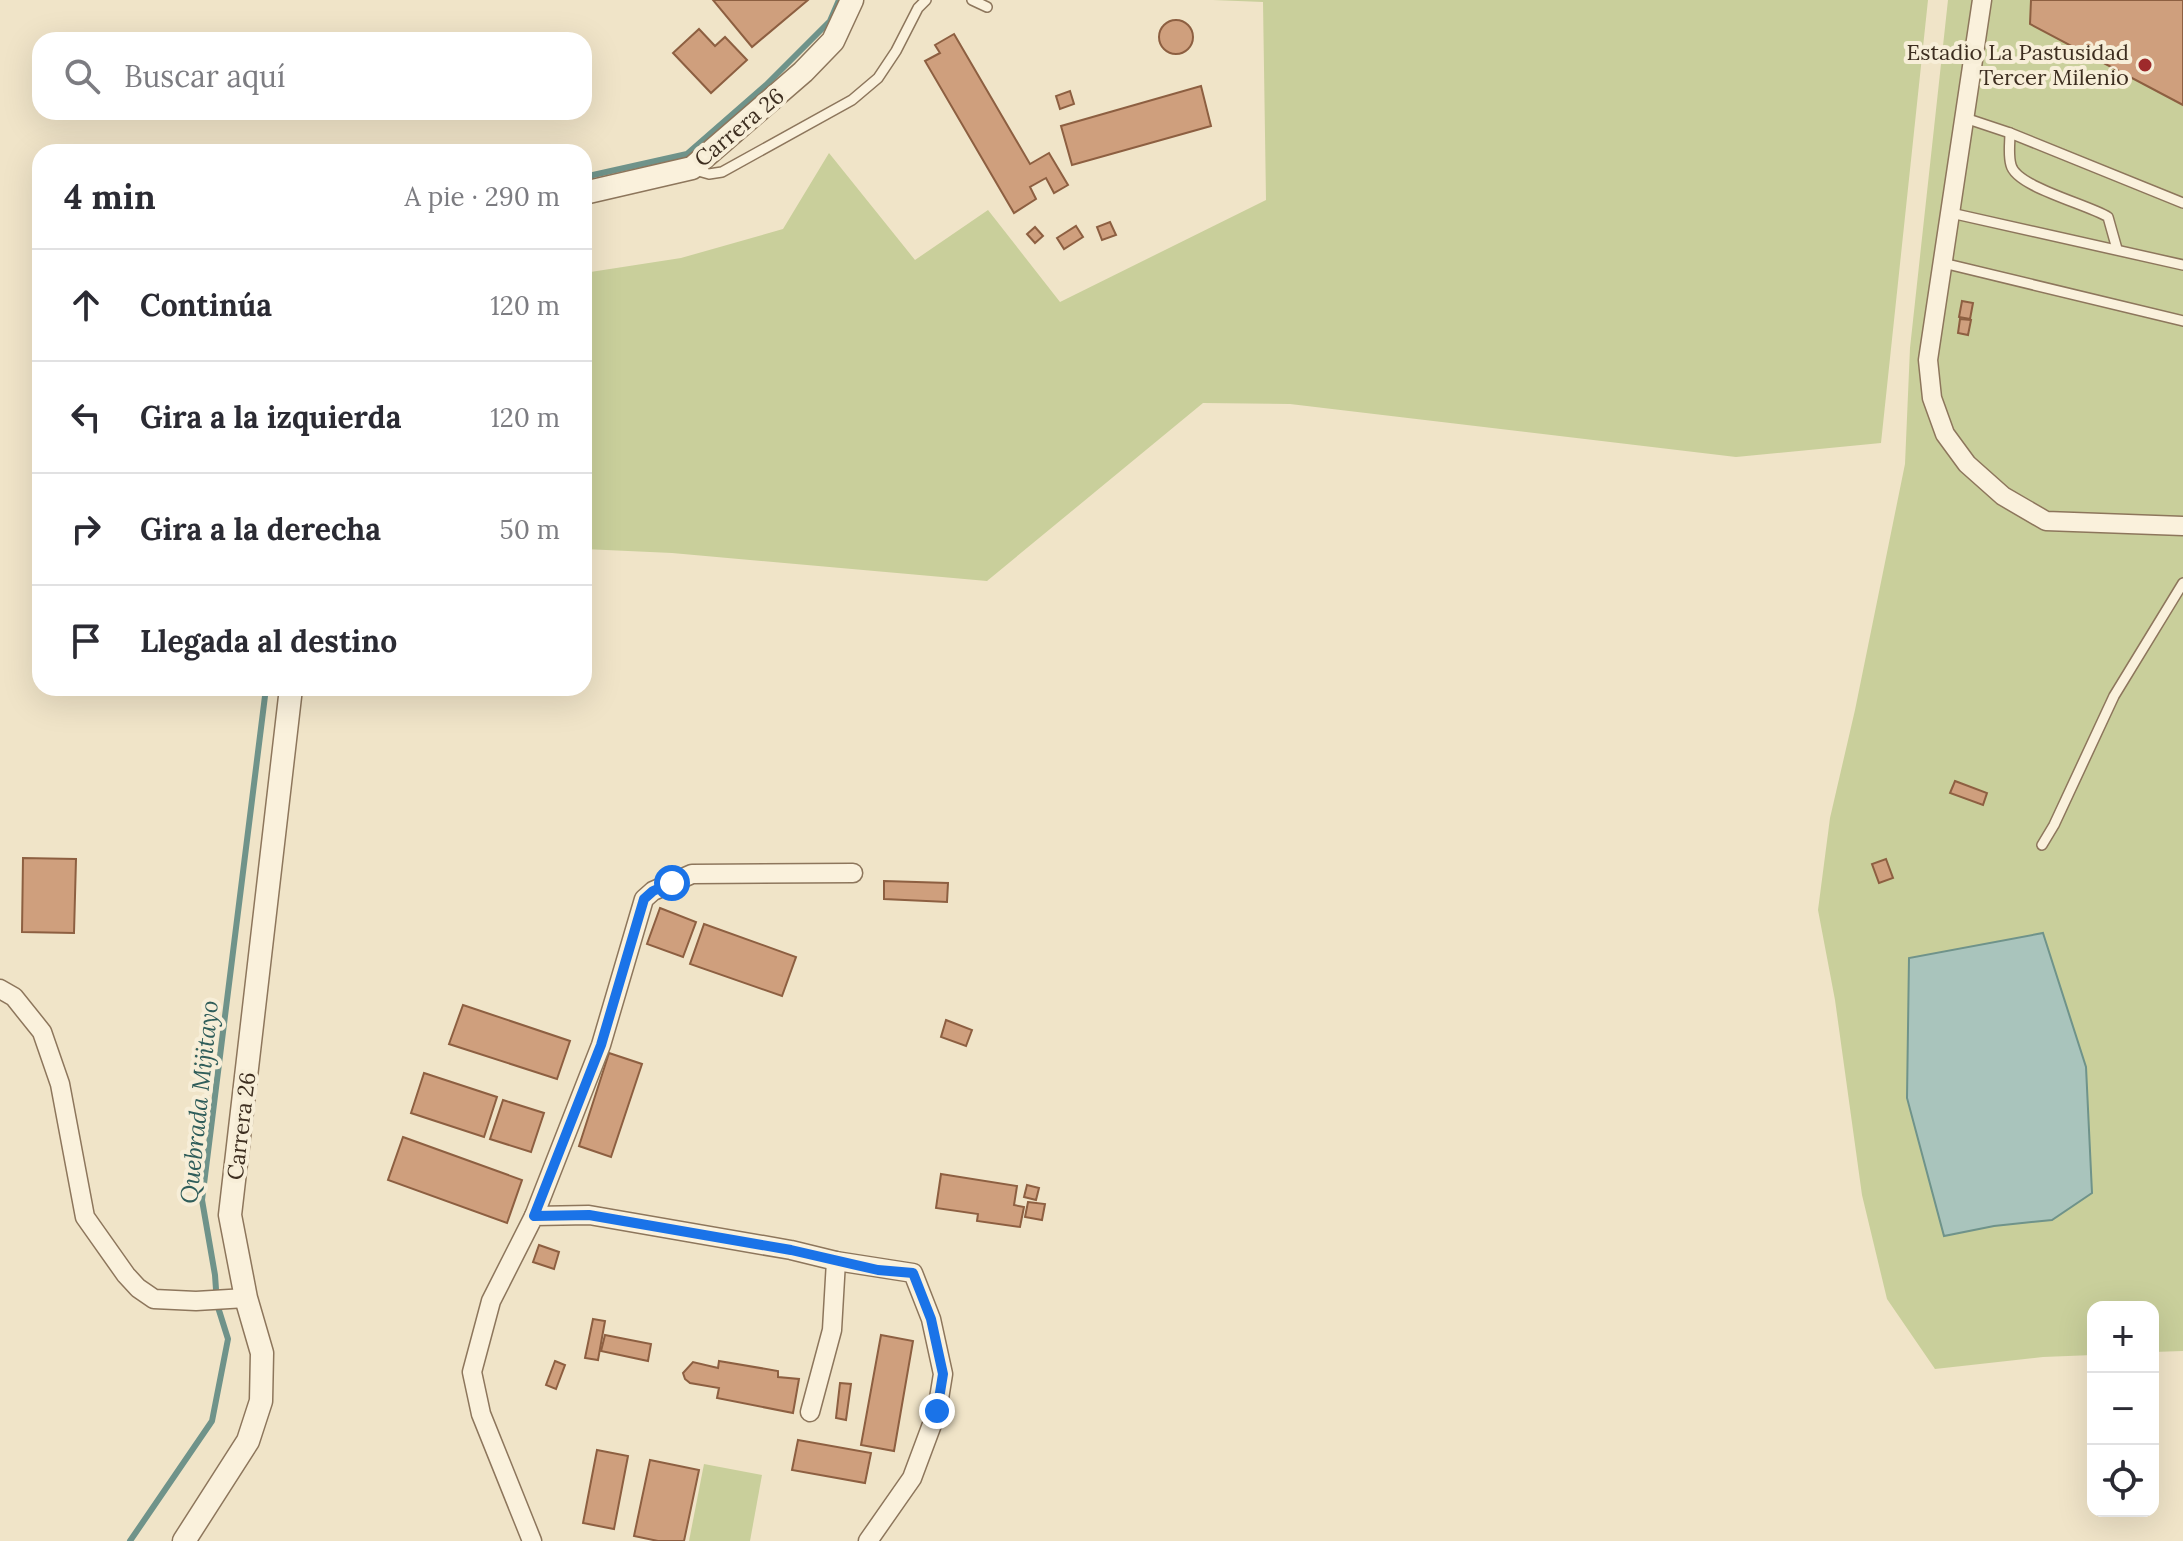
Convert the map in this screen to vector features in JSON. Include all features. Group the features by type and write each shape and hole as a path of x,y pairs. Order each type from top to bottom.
{"street":[{"name":"Carrera 26","path":"592,191 692,168 803,72 833,41 852,0"},
{"path":"1982,0 1928,360 1938,416 1945,434 1967,464 2003,496 2046,521 2183,526"},
{"name":"Carrera 26","path":"184,1541 248,1441 261,1401 262,1353 246,1298 230,1215 290,696"},
{"path":"532,1541 481,1414 472,1372 491,1301 534,1216 601,1045 644,899 653,891 692,874 853,873"},
{"path":"0,989 14,997 42,1032 60,1084 85,1217 138,1288 154,1299 196,1301 246,1298"},
{"path":"534,1216 589,1215 913,1273 931,1319 943,1374 937,1411 912,1478 868,1541"},
{"path":"810,1412 832,1330 836,1261"}],"lane":[{"path":"692,168 709,174 722,172 852,100 878,78 918,8 926,0"},
{"path":"972,0 987,7"},
{"path":"1965,118 2183,203"},
{"path":"2010,133 2011,166 2015,174 2108,217 2117,249"},
{"path":"1951,213 2183,265"},
{"path":"1943,263 2183,321"},
{"path":"2042,845 2114,696 2183,583"}],"green space":[{"path":"1213,0 1928,0 1881,443 1736,457 1290,404 1203,403 987,581 672,553 592,549 592,272 681,258 783,229 829,153 915,260 988,210 1060,302 1266,200 1263,2"},
{"path":"1948,0 2183,0 2183,1351 2159,1352 2159,1301 2087,1301 2087,1355 1935,1369 1887,1299 1862,1195 1835,1000 1818,910 1830,818 1905,464 1910,348"},
{"path":"704,1464 762,1475 750,1541 689,1541"}],"water":[{"path":"2043,933 2086,1067 2092,1193 2052,1220 1994,1226 1944,1236 1907,1098 1909,958"}],"building":[{"path":"713,0 808,0 752,47"},
{"name":"Estadio La Pastusidad Tercer Milenio","path":"2031,0 2183,0 2183,105 2030,24"},
{"path":"1176,20 1188,25 1193,37 1188,49 1176,54 1164,49 1159,37 1164,25"},
{"path":"699,29 715,46 725,37 747,60 711,93 673,53"},
{"path":"954,34 1030,164 1049,153 1068,185 1054,193 1046,178 1030,187 1036,199 1014,213 925,61 940,53 935,45"},
{"path":"1201,86 1211,126 1072,165 1061,126"},
{"path":"1070,91 1074,104 1060,109 1056,96"},
{"path":"1110,222 1116,235 1102,240 1097,227"},
{"path":"1076,226 1083,237 1064,249 1057,238"},
{"path":"1035,227 1043,236 1035,243 1027,234"},
{"path":"1962,301 1973,303 1970,319 1959,317"},
{"path":"1960,319 1971,320 1968,335 1958,333"},
{"path":"1955,781 1987,793 1983,805 1950,793"},
{"path":"23,858 76,859 74,933 22,932"},
{"path":"1886,859 1893,878 1879,883 1872,864"},
{"path":"884,881 948,883 947,902 884,899"},
{"path":"660,908 696,922 683,957 647,944"},
{"path":"704,924 796,957 782,996 690,964"},
{"path":"463,1005 570,1041 557,1079 449,1044"},
{"path":"946,1020 972,1030 966,1046 941,1037"},
{"path":"609,1053 642,1064 611,1157 579,1146"},
{"path":"424,1073 497,1097 484,1137 411,1113"},
{"path":"503,1100 544,1113 531,1152 490,1139"},
{"path":"403,1137 522,1180 507,1223 388,1180"},
{"path":"941,1174 1017,1186 1014,1205 1024,1207 1020,1227 977,1221 978,1214 936,1208"},
{"path":"1027,1185 1039,1188 1036,1200 1024,1197"},
{"path":"1028,1202 1045,1204 1042,1220 1025,1217"},
{"path":"539,1245 559,1252 554,1269 533,1262"},
{"path":"593,1319 605,1321 598,1360 585,1358"},
{"path":"605,1335 651,1344 648,1361 601,1351"},
{"path":"881,1335 913,1341 894,1451 861,1445"},
{"path":"555,1361 565,1365 556,1389 546,1385"},
{"path":"719,1361 778,1371 778,1377 799,1379 793,1413 717,1398 719,1388 690,1383 685,1379 683,1373 693,1362 718,1368"},
{"path":"840,1383 851,1384 846,1420 836,1418"},
{"path":"798,1440 871,1453 865,1483 792,1470"},
{"path":"597,1450 628,1456 614,1529 583,1523"},
{"path":"650,1460 699,1470 684,1541 658,1541 634,1536"}],"waterway":[{"name":"Quebrada Mijitayo","path":"592,175 687,154 766,85 830,21 839,0"},
{"name":"Quebrada Mijitayo","path":"130,1541 212,1421 228,1339 217,1304 202,1200 265,696"}],"place":[{"name":"Estadio La Pastusidad Tercer Milenio","path":"2145,65"}],"route":[{"path":"672,883 653,891 644,899 601,1045 534,1216 589,1215 791,1250 878,1270 913,1273 931,1319 943,1374 937,1411"}]}
